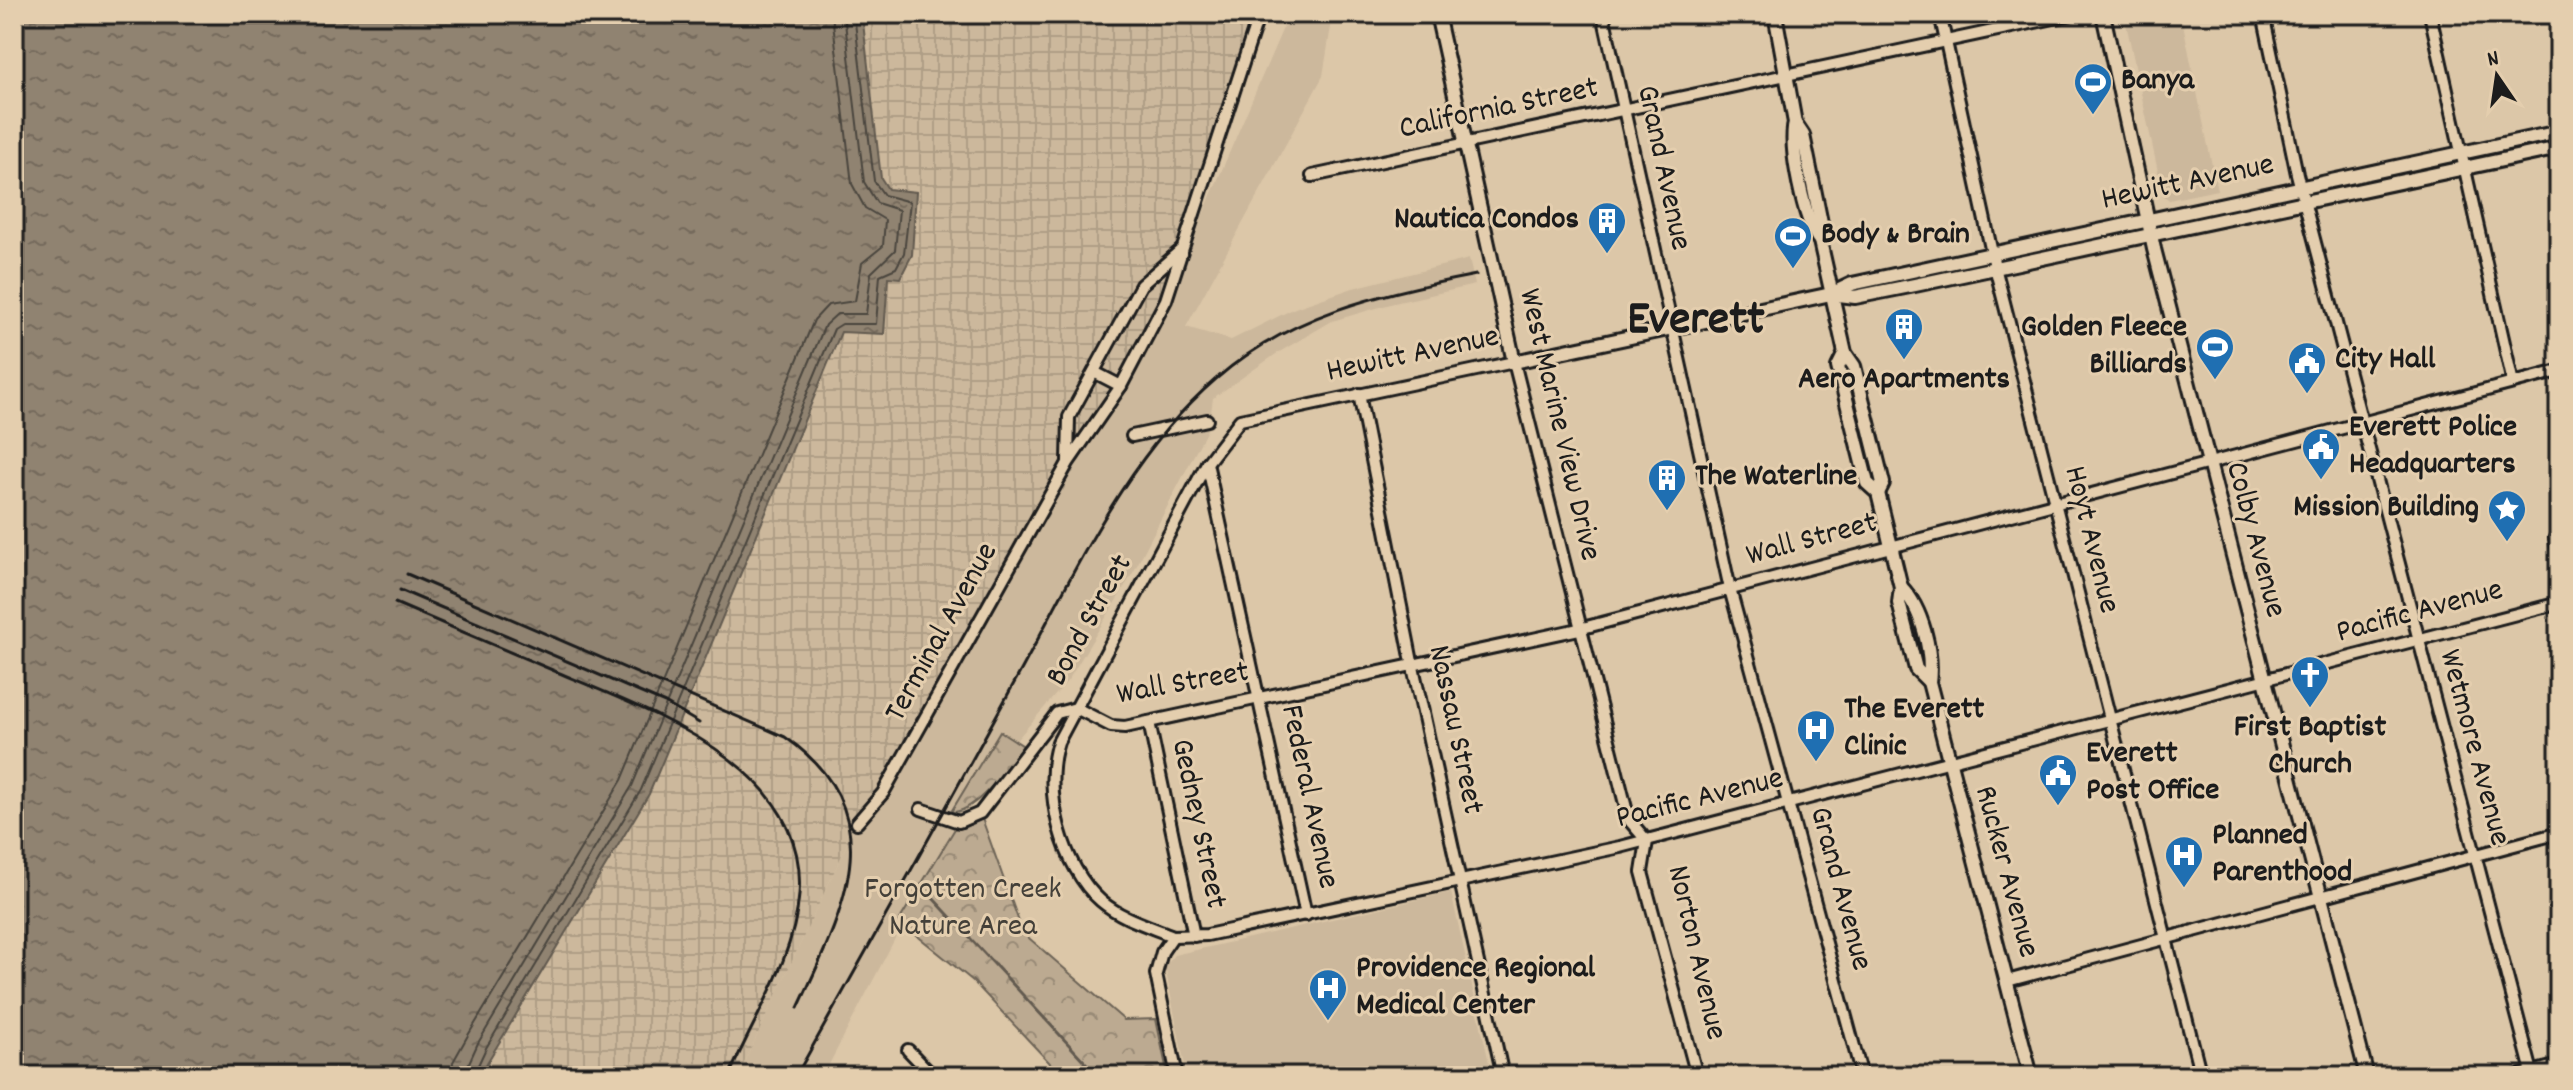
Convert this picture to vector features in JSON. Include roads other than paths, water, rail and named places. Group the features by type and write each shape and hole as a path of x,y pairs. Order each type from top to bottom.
{"main road":[{"name":"West Marine View Drive","path":"1437,14 1514,362"},
{"name":"Colby Avenue","path":"2103,14 2150,233 2207,464 2367,1076"},
{"name":"Rucker Avenue","path":"1772,17 1795,123 1791,137 1811,231 1820,241 1845,353 1838,367 1867,483 1878,493 1901,587 1914,600 1931,666 1929,682 2031,1076"},
{"name":"Hewitt Avenue","path":"1514,362 1831,294 1852,284 1992,253 2559,132"},
{"name":"Hewitt Avenue","path":"1831,294 1855,297 2559,148"}],"street":[{"path":"1183,248 1259,14"},
{"name":"Grand Avenue","path":"1603,14 1730,589 1862,1076"},
{"name":"Hoyt Avenue","path":"1940,14 1995,267 2108,721 2201,1076"},
{"name":"California Street","path":"1312,176 2073,14"},
{"name":"Wetmore Avenue","path":"2263,14 2300,186 2307,202 2361,423 2532,1074"},
{"path":"2430,14 2513,383"},
{"name":"Terminal Avenue","path":"1068,463 1069,417 1141,285 1183,248"},
{"name":"Terminal Avenue","path":"857,823 883,793 1068,463 1121,386 1166,300 1183,248"},
{"name":"Hewitt Avenue","path":"1207,463 1240,420 1514,362"},
{"name":"West Marine View Drive","path":"1514,362 1629,820 1647,841"},
{"name":"Wall Street","path":"1076,708 1111,726 1149,722 1579,629 2559,371"},
{"path":"1094,372 1121,386"},
{"name":"Nassau Street","path":"1359,394 1413,664 1503,1076"},
{"path":"1132,436 1207,420"},
{"name":"Federal Avenue","path":"1207,463 1306,915"},
{"name":"Bond Street","path":"921,809 959,822 980,813 1057,713 1076,708 1207,463"},
{"path":"2555,538 2559,555"},
{"name":"Pacific Avenue","path":"1173,936 1194,936 1306,915 1647,841 2559,603"},
{"path":"1076,708 1051,762 1053,795 1069,852 1082,879 1103,902 1133,921 1173,936 1162,952 1156,974 1177,1076"},
{"name":"Gedney Street","path":"1149,722 1194,936"},
{"path":"2007,981 2559,833"},
{"name":"Norton Avenue","path":"1647,841 1642,872 1697,1076"},
{"path":"908,1050 933,1076"},
{"path":"2516,1076 2559,1065"}],"water":[{"path":"14,14 862,14 881,178 888,189 916,192 912,255 900,278 888,277 884,334 841,332 649,794 479,1076 14,1076"}],"waterway":[{"path":"932,897 1098,1076"}],"railway":[{"path":"796,1076 1102,522 1153,446 1216,379 1275,338 1338,309 1476,275"},
{"path":"407,574 785,737 819,767 840,798 849,831 850,865 843,900 830,936 798,1008"},
{"path":"400,590 665,703 699,723"},
{"path":"395,603 678,726 717,750 752,778 779,811 796,850 799,895 796,919 772,988 729,1076"}],"place":[{"name":"Banya","path":"2093,116"},
{"name":"Nautica Condos","path":"1607,255"},
{"name":"Body & Brain","path":"1793,270"},
{"name":"Aero Apartments","path":"1904,361"},
{"name":"Golden Fleece Billiards","path":"2215,381"},
{"name":"City Hall","path":"2307,395"},
{"name":"Everett Police Headquarters","path":"2321,481"},
{"name":"The Waterline","path":"1667,512"},
{"name":"Mission Building","path":"2507,543"},
{"name":"First Baptist Church","path":"2310,709"},
{"name":"The Everett Clinic","path":"1816,763"},
{"name":"Everett Post Office","path":"2058,807"},
{"name":"Planned Parenthood","path":"2184,889"},
{"name":"Providence Regional Medical Center","path":"1328,1022"}],"district":[{"name":"Everett","path":"1696,322"}],"park label":[{"name":"Forgotten Creek Nature Area","path":"963,910"}]}
